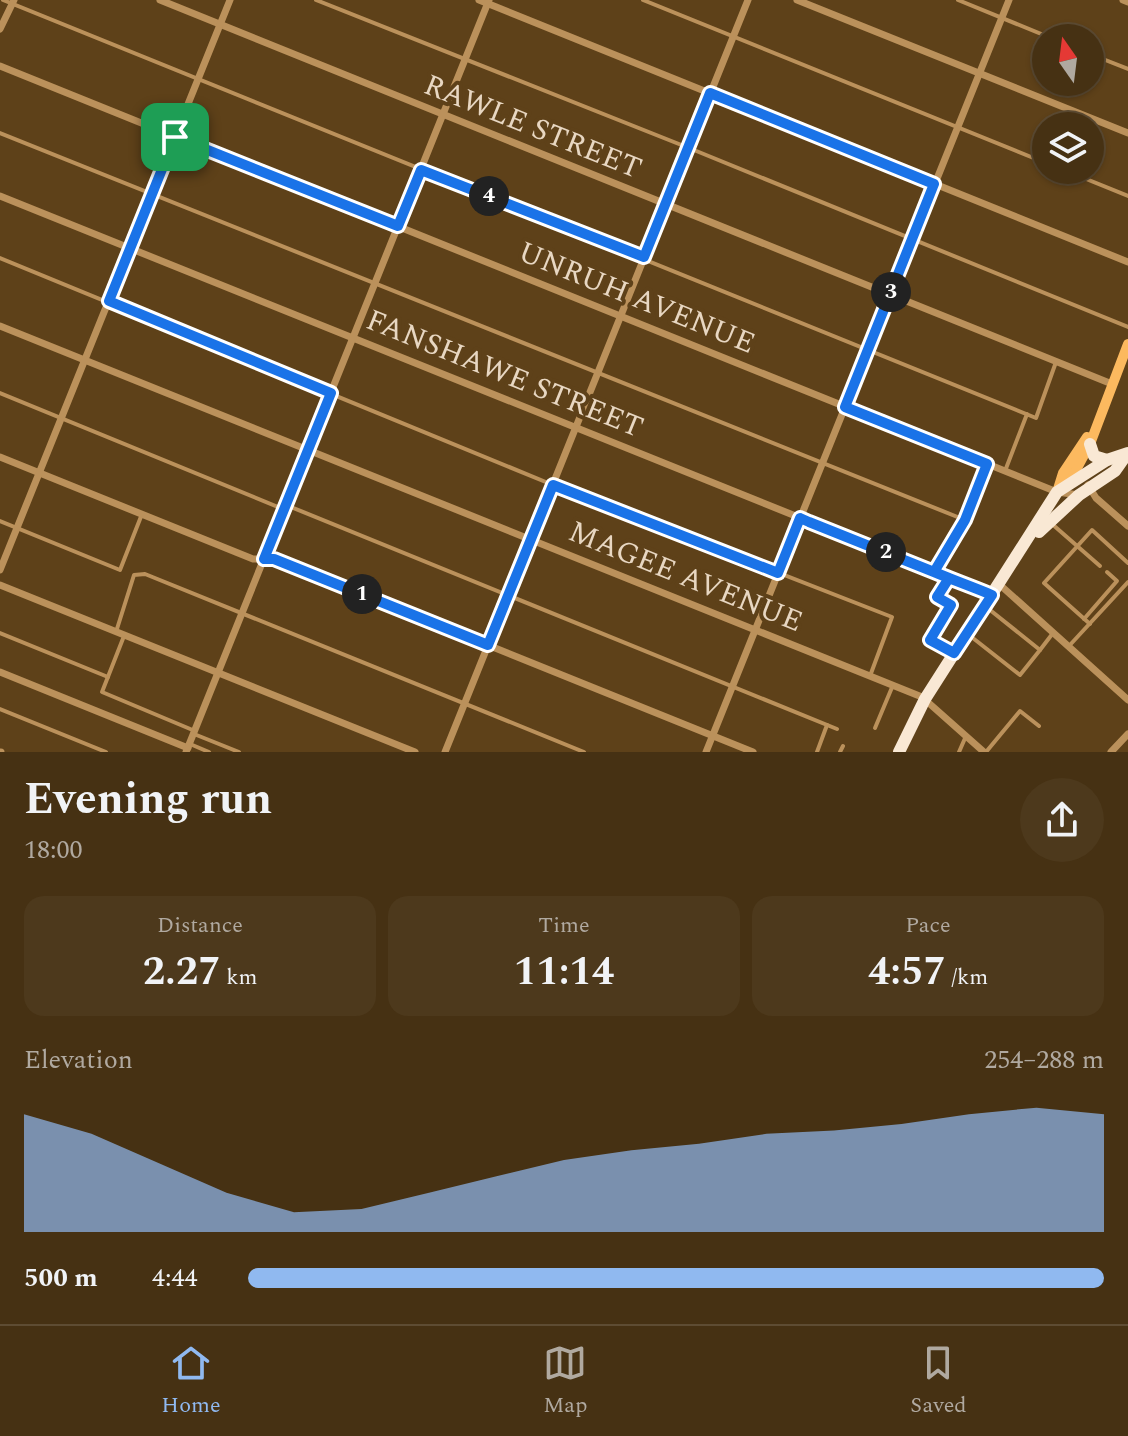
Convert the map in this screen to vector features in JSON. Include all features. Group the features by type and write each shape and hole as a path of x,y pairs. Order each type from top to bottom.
{"main road":[{"path":"1090,444 1094,456 1107,460"},
{"path":"1023,548 1107,460 1127,454"},
{"path":"899,752 925,699 1057,492 1084,486 1115,471 1127,454"}],"street":[{"name":"RAWLE STREET","path":"160,0 1112,384"},
{"path":"0,570 230,0"},
{"path":"479,0 1128,262"},
{"path":"445,752 748,0"},
{"path":"797,0 1128,133"},
{"path":"706,752 1009,0"},
{"path":"0,29 13,2"},
{"path":"0,672 188,748 489,2"},
{"name":"UNRUH AVENUE","path":"0,66 1057,492 1084,486"},
{"name":"FANSHAWE STREET","path":"0,196 992,595"},
{"name":"MAGEE AVENUE","path":"0,326 893,685 925,699 985,752"},
{"path":"1057,492 1076,470 1090,444 1128,344"},
{"path":"1057,492 1063,473 1095,426"},
{"path":"0,457 248,557 274,559 753,752"},
{"path":"1084,486 1128,526"},
{"path":"0,585 415,752"},
{"path":"992,595 1054,633 1128,700"},
{"path":"1111,752 1128,734"}],"lane":[{"path":"3,0 1036,418 1056,362"},
{"path":"316,0 1128,327"},
{"path":"643,0 1032,157"},
{"path":"958,0 1032,30"},
{"path":"1104,60 1128,69"},
{"path":"0,133 965,520"},
{"path":"1098,184 1128,196"},
{"path":"0,258 553,485 892,617 870,676"},
{"path":"0,393 837,729"},
{"path":"1005,471 1027,414"},
{"path":"934,572 965,520 987,464"},
{"path":"0,521 120,570 142,514"},
{"path":"1050,522 1100,566"},
{"path":"1090,624 1044,583 1092,530 1128,563"},
{"path":"1084,619 1117,581 1107,572"},
{"path":"239,752 102,692 134,575 145,574 584,752"},
{"path":"949,578 937,597 951,605 930,640 954,653"},
{"path":"1069,646 1128,582"},
{"path":"992,595 1040,650"},
{"path":"0,633 108,677"},
{"path":"968,633 1020,675 1054,633"},
{"path":"875,728 893,685"},
{"path":"0,709 106,752"},
{"path":"985,752 1020,711 1039,726"},
{"path":"817,752 827,725"},
{"path":"959,752 966,736"},
{"path":"188,748 209,752"}],"route":[{"path":"175,137 109,301 331,393 264,559 274,559 488,645 553,485 778,573 800,518 809,522 934,572 949,578 976,589 992,595 954,653 930,640 951,605 937,597 949,578 934,572 965,520 987,464 845,407 934,184 710,93 644,257 421,170 398,226 175,137"}]}
